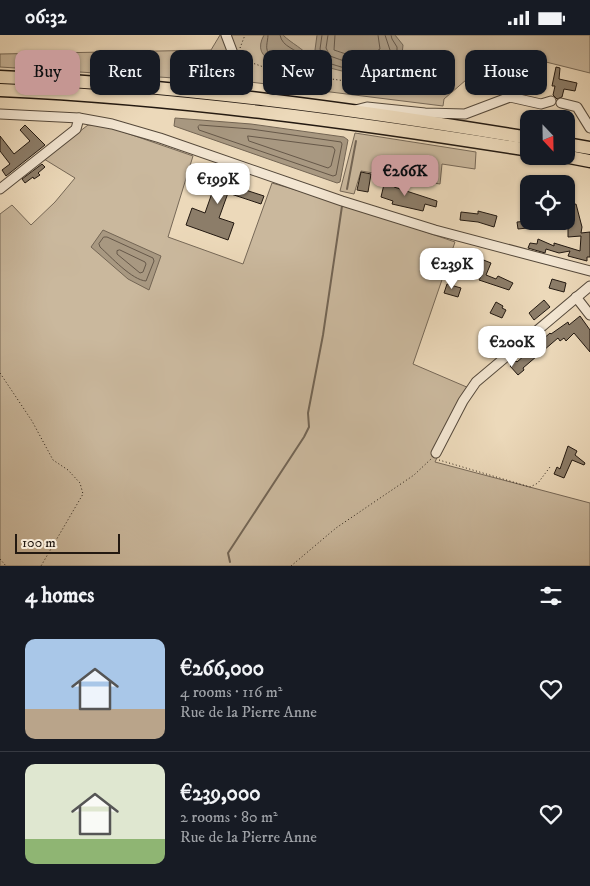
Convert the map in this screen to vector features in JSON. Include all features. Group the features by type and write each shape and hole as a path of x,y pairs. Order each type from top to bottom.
{"highway":[{"path":"0,77 189,91 352,111 520,136"},
{"path":"0,90 105,96 247,110 358,124 520,149"},
{"path":"575,146 590,148"},
{"path":"575,158 590,161"}],"street":[{"path":"226,35 232,50"},
{"path":"352,111 367,107 425,113 465,114 510,97 542,104 556,102 577,107 590,128"},
{"path":"0,114 79,118 112,124 435,230 590,271"},
{"path":"0,189 76,129 79,118"},
{"path":"436,453 463,401 476,382 590,286"},
{"path":"576,297 590,315"}],"path":[{"path":"239,50 246,35"},
{"path":"253,64 275,71 342,80"},
{"path":"0,373 32,421 53,460 68,470 80,483 83,494 41,566"},
{"path":"436,453 438,459 444,463 526,487 537,484 550,467"},
{"path":"291,566 336,528 414,475 436,453"},
{"path":"0,559 6,566"}],"shaded area":[{"path":"220,35 590,35 590,73 547,62 547,50 465,50 465,81 455,89 455,50 342,50 342,93 332,92 332,50 263,50 263,84 253,82 253,50 211,50"},
{"path":"160,51 170,51 170,78 160,77"},
{"path":"80,52 90,52 90,73 80,72"},
{"path":"0,54 15,54 15,68 0,67"},
{"path":"355,95 449,95 444,99 443,106"},
{"path":"88,125 109,127 193,156 168,237 243,264 272,183 344,204 455,242 413,364 469,388 435,462 590,503 590,566 0,566 0,214 12,205 31,225 55,202 75,178 44,159"},
{"path":"355,133 476,152 475,169 442,164 440,184 361,171 354,194 340,191"}],"water":[{"path":"264,35 283,35 303,50 263,50 263,54 261,44"},
{"path":"317,35 395,35 403,45 402,50 342,50 342,71 332,68 332,50 315,50"},
{"path":"175,118 251,124 344,137 348,140 340,182 337,183 174,126"},
{"path":"103,230 161,256 149,290 128,279 91,247"}],"building":[{"path":"556,67 560,68 559,79 577,83 575,91 564,89 562,97 557,99 553,95 555,86 552,86"},
{"path":"25,125 45,145 6,176 2,170 10,164 0,151 0,136 14,154 30,141 20,130"},
{"path":"42,164 45,167 38,173 40,175 34,179 33,177 25,183 22,179"},
{"path":"205,169 233,179 230,185 264,196 261,204 228,193 219,218 234,223 228,240 186,225 192,208 205,213 212,193 198,188"},
{"path":"361,172 371,174 368,192 357,190"},
{"path":"386,176 397,179 394,187 437,201 436,207 425,204 423,211 392,204 393,201 381,197"},
{"path":"575,204 582,227 581,233 590,232 590,257 587,257 587,261 568,256 570,251 559,253 546,249 545,253 528,248 530,243 537,244 538,239 554,246 554,243 580,251 581,236 568,237 568,230 575,230"},
{"path":"478,211 497,216 494,227 478,222 460,220 461,212 478,214"},
{"path":"517,222 520,222 520,229 518,229"},
{"path":"481,259 491,263 486,275 496,279 498,276 513,283 509,290 479,280 482,275 475,272"},
{"path":"552,279 566,283 564,292 549,288"},
{"path":"447,284 461,288 458,297 444,293"},
{"path":"544,300 550,307 534,320 529,313"},
{"path":"496,302 506,310 502,318 490,313"},
{"path":"580,316 590,330 590,352 574,333 566,341 564,338 560,341 558,338 523,368 524,370 518,375 510,366 550,333 568,322 569,325"},
{"path":"499,331 504,338 487,351 480,342"},
{"path":"568,446 577,451 575,455 585,463 584,465 572,460 564,478 554,474 557,467 560,469"}],"waterway":[{"path":"347,189 356,141"},
{"path":"230,562 228,553 309,427 308,413 323,335 342,206"}]}
